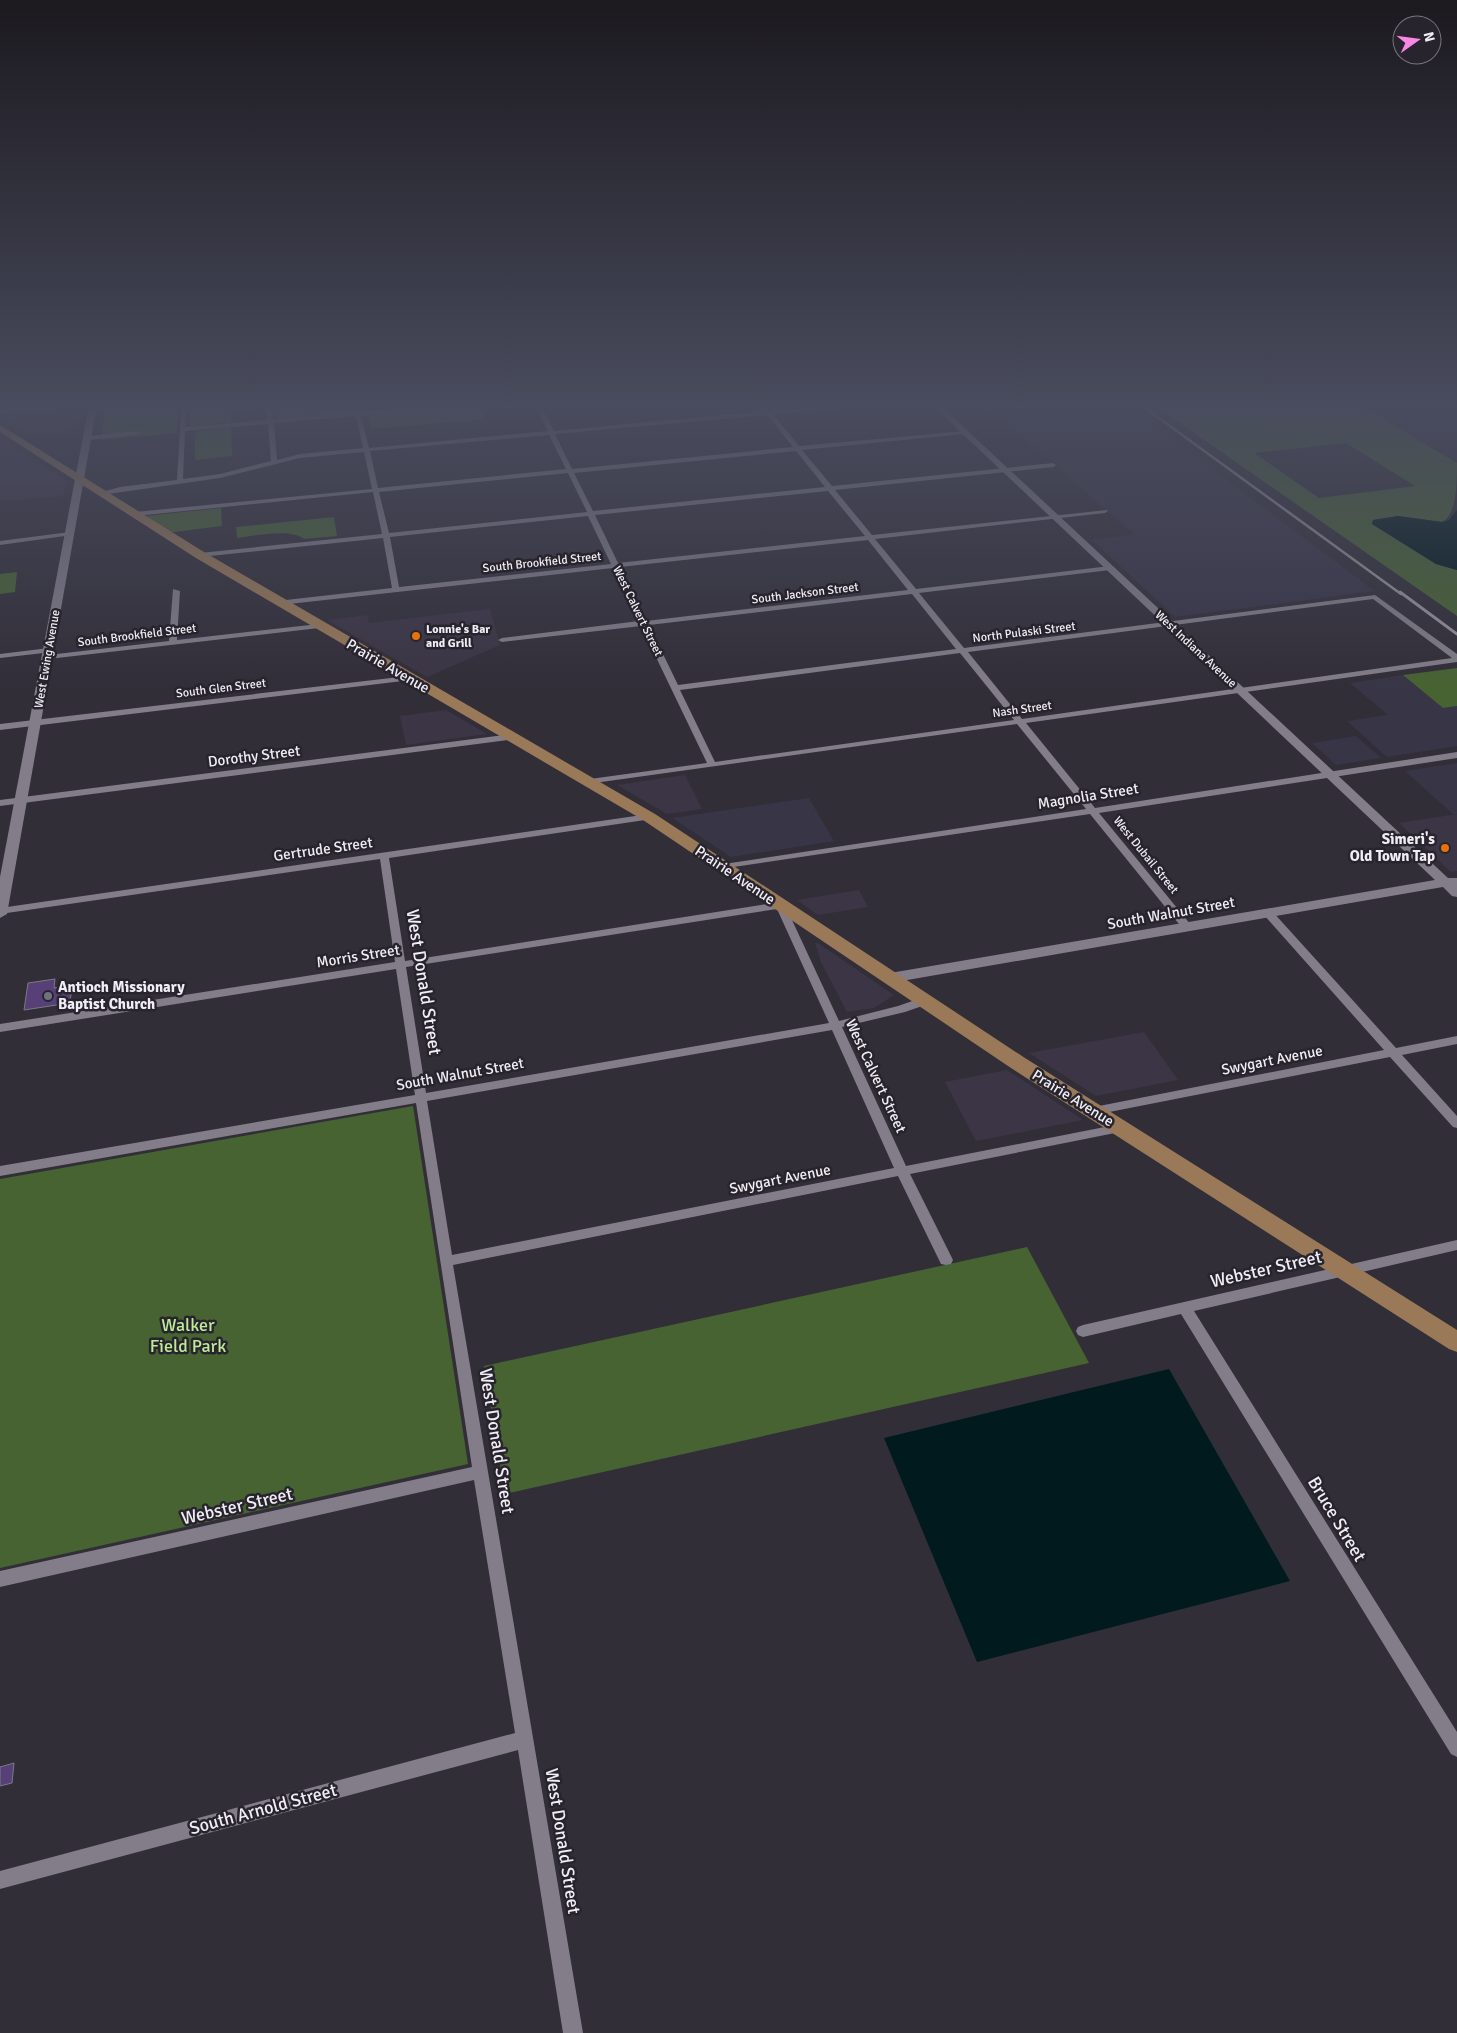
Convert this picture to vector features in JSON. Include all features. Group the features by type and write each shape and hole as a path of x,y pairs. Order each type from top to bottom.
{"main road":[{"name":"Prairie Avenue","path":"112,500 318,626 648,817 924,1001 1457,1342"}],"street":[{"name":"West Ewing Avenue","path":"0,912 76,500"},
{"path":"135,514 276,500"},
{"path":"377,500 386,534 396,590"},
{"name":"West Calvert Street","path":"585,500 712,764"},
{"path":"200,555 717,500"},
{"name":"West Dubail Street","path":"840,500 1187,927"},
{"name":"West Indiana Avenue","path":"1037,500 1330,774 1451,881 1457,893"},
{"name":"South Brookfield Street","path":"280,603 1105,511"},
{"path":"0,543 70,536"},
{"name":"South Jackson Street","path":"502,640 1110,568"},
{"path":"173,643 176,591"},
{"name":"North Pulaski Street","path":"675,688 1375,596 1457,659"},
{"name":"South Brookfield Street","path":"0,656 49,654 173,643 318,626"},
{"name":"Nash Street","path":"590,782 1457,659"},
{"name":"South Glen Street","path":"0,727 408,678"},
{"name":"Dorothy Street","path":"0,804 512,737"},
{"name":"Magnolia Street","path":"724,867 1457,755"},
{"name":"Gertrude Street","path":"0,912 648,817"},
{"name":"West Donald Street","path":"384,856 446,1261 573,2033"},
{"name":"South Walnut Street","path":"890,978 1451,881"},
{"name":"West Calvert Street","path":"780,905 902,1171 946,1260"},
{"name":"Morris Street","path":"0,1028 780,905"},
{"path":"1268,913 1457,1124"},
{"name":"South Walnut Street","path":"0,1171 835,1025 901,1009 924,1001"},
{"name":"Swygart Avenue","path":"1094,1111 1457,1040"},
{"name":"Swygart Avenue","path":"446,1261 1120,1128"},
{"name":"Webster Street","path":"1083,1331 1457,1245"},
{"name":"Bruce Street","path":"1185,1309 1457,1748"},
{"name":"Webster Street","path":"0,1579 482,1472"},
{"name":"South Arnold Street","path":"0,1880 526,1739"}],"shaded area":[{"path":"1095,500 1253,500 1375,591 1175,617 1092,540 1134,534"},
{"path":"1457,510 1457,570 1436,564 1372,524 1373,520 1398,516 1442,522 1449,520"},
{"path":"490,609 500,645 427,677 327,620 367,615 369,623"},
{"path":"1403,675 1443,708 1457,706 1457,746 1387,757 1347,721 1388,715 1350,683"},
{"path":"446,710 487,734 406,745 400,716"},
{"path":"1356,736 1381,758 1336,765 1312,743"},
{"path":"1457,763 1457,814 1454,815 1405,771"},
{"path":"685,775 702,809 667,814 617,785"},
{"path":"809,798 834,841 731,857 672,818"},
{"path":"1457,814 1457,871 1451,872 1399,823"},
{"path":"859,890 868,907 818,915 797,900"},
{"path":"815,943 818,943 894,995 874,1008 847,1012 821,962"},
{"path":"1144,1032 1178,1080 1096,1096 1029,1053"},
{"path":"1007,1070 1083,1120 976,1141 945,1082"},
{"path":"1169,1369 1290,1581 977,1662 884,1438"}],"green space":[{"path":"1290,500 1454,500 1451,512 1442,522 1398,516 1373,520 1372,524 1436,564 1457,570 1457,616"},
{"path":"221,508 222,526 175,532 171,532 145,516"},
{"path":"334,517 337,536 304,539 281,533 237,538 236,527"},
{"path":"17,572 15,592 0,594 0,574"},
{"path":"1457,668 1457,706 1443,708 1403,675"},
{"name":"Walker Field Park","path":"413,1106 468,1464 0,1568 0,1179"},
{"path":"1027,1247 1089,1363 505,1494 484,1366"}],"building":[{"name":"Antioch Missionary Baptist Church","path":"55,979 54,988 72,985 70,1003 24,1010 28,983"},
{"path":"14,1763 12,1783 0,1786 0,1767"}],"railway":[{"path":"1272,500 1401,594"},
{"path":"1400,592 1457,634"}],"place":[{"name":"Lonnie's Bar and Grill","path":"416,636"},
{"name":"Simeri's Old Town Tap","path":"1445,848"},
{"name":"Antioch Missionary Baptist Church","path":"48,996"}]}
